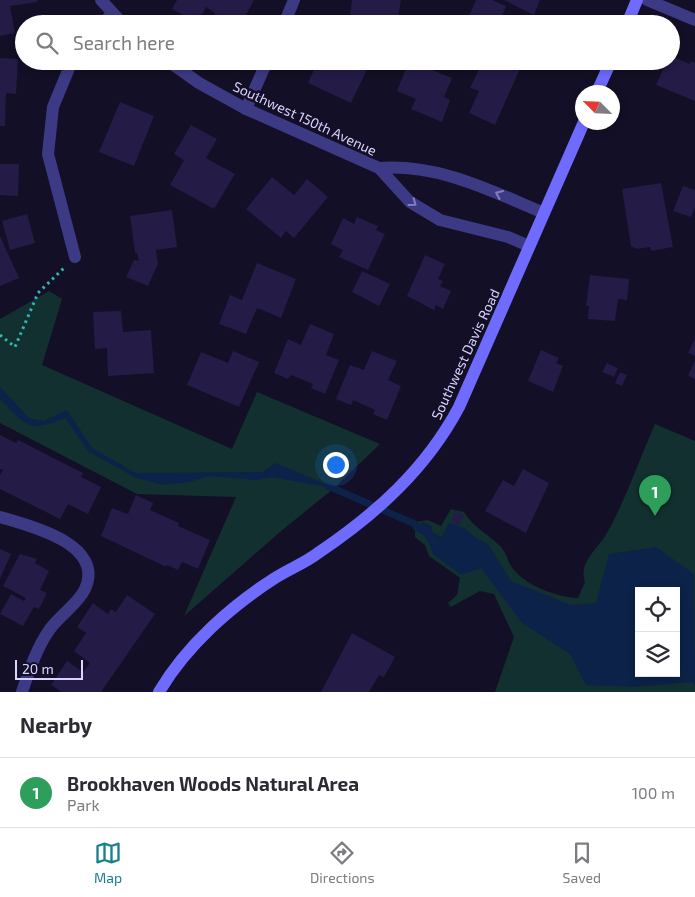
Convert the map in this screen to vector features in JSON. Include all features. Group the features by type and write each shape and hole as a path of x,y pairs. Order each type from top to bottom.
{"street":[{"path":"101,0 112,13"},
{"path":"288,15 294,0"},
{"path":"631,15 637,0"},
{"path":"647,0 695,20"},
{"path":"68,70 53,107 48,154 57,195 75,257"},
{"name":"Southwest 150th Avenue","path":"181,70 199,83 246,109 379,168 410,202 440,220 508,236 529,246"},
{"path":"246,109 263,70"},
{"path":"600,85 607,70"},
{"name":"Southwest Davis Road","path":"159,692 197,644 243,601 348,532 394,495 423,462 447,430 580,130"},
{"name":"Southwest 150th Avenue","path":"379,168 403,167 457,177 544,213"},
{"path":"0,517 53,534 76,550 87,567 88,580 84,591 50,629 22,692"}],"path":[{"path":"0,335 15,347 38,293 75,257"}],"green space":[{"path":"49,291 62,299 42,365 232,449 257,392 380,444 333,489 280,532 184,616 236,497 137,494 0,423 0,319"},
{"path":"655,424 695,441 695,692 495,692 514,637 494,594 480,591 451,607 448,603 457,595 460,578 429,556 425,545 415,537 415,522 428,520 441,526 451,509 464,512 476,526 500,546 513,569 526,581 551,593 578,598 585,582 584,568 590,556 607,533"}],"water":[{"path":"0,387 29,418 44,421 67,410 92,448 136,473 262,472 276,463 337,489 272,477 256,480 210,476 189,482 164,485 136,478 88,451 65,418 53,423 35,426 22,421 0,399"},
{"path":"423,522 432,526 431,541 438,544 449,523 464,528 476,538 488,544 511,581 571,605 596,603 609,554 656,547 694,574 695,686 692,682 634,687 586,685 570,654 522,623 481,568 461,575 433,554 428,541 416,527"}],"building":[{"path":"0,0 37,0 37,2 10,6 15,33 0,36"},
{"path":"177,0 254,0 246,15 214,15 215,13 206,7 202,15 183,15 172,9"},
{"path":"352,0 401,0 398,15 350,15"},
{"path":"476,0 492,0 506,6 502,15 469,15"},
{"path":"504,0 540,0 534,15"},
{"path":"0,58 15,59 15,70 17,70 16,94 6,93 5,126 0,126"},
{"path":"680,60 690,64 691,61 695,63 695,101 656,85 663,70 680,70"},
{"path":"314,70 367,70 351,103 308,83"},
{"path":"405,70 432,70 452,78 444,97 450,100 442,122 411,109 416,99 397,91"},
{"path":"479,70 519,70 495,125 469,113 479,91 470,88"},
{"path":"120,102 154,116 134,166 99,152"},
{"path":"191,125 217,139 206,158 235,174 214,209 170,185 184,160 174,154"},
{"path":"0,164 19,164 18,196 0,195"},
{"path":"272,177 294,195 307,179 328,197 294,238 286,231 281,238 246,209"},
{"path":"661,183 673,247 651,251 650,247 637,249 631,246 622,189"},
{"path":"683,186 695,190 695,207 691,217 673,211"},
{"path":"172,210 177,247 156,250 158,264 148,286 126,277 134,260 139,261 137,253 135,253 130,216"},
{"path":"27,214 35,243 10,250 2,221"},
{"path":"357,217 378,226 376,230 385,234 368,270 339,257 343,250 331,244 343,218 354,224"},
{"path":"0,236 19,278 0,286"},
{"path":"425,255 445,264 438,279 443,281 440,286 451,291 443,309 436,305 434,310 407,296"},
{"path":"257,263 296,279 281,318 257,308 246,334 219,324 230,295 242,300"},
{"path":"362,271 390,284 379,306 352,292"},
{"path":"590,275 629,279 627,300 618,299 615,321 588,319 589,306 586,306"},
{"path":"121,311 123,332 151,330 154,373 108,376 107,348 95,349 93,312"},
{"path":"310,324 334,334 326,355 339,360 325,394 311,388 313,384 291,375 288,379 274,373 288,339 301,345"},
{"path":"695,338 695,356 688,353"},
{"path":"541,350 559,358 556,363 563,366 553,392 528,381"},
{"path":"233,351 259,362 239,407 187,385 201,352 228,363"},
{"path":"372,351 397,361 388,380 401,386 387,420 373,414 375,410 353,400 351,405 336,399 350,365 364,370"},
{"path":"695,360 695,379 688,376"},
{"path":"607,363 618,368 614,377 602,372"},
{"path":"620,372 627,375 622,386 615,383"},
{"path":"0,435 16,443 18,440 83,473 81,477 101,487 88,514 68,504 60,519 0,489 0,475 3,470 0,469"},
{"path":"523,469 549,483 526,533 485,511 503,480 514,486"},
{"path":"136,495 153,503 150,510 179,523 178,526 210,540 198,569 182,562 178,570 167,565 166,567 101,536 112,508 128,514"},
{"path":"456,511 464,516 459,525 451,522"},
{"path":"0,549 11,554 0,579"},
{"path":"20,554 37,559 35,563 49,571 40,590 47,593 39,609 34,607 23,626 0,614 11,594 24,601 26,598 3,586"},
{"path":"127,595 155,614 101,692 62,692 51,685 67,661 83,672 90,663 74,651 86,633 77,627 93,603 108,614 111,609 116,612"},
{"path":"352,633 395,657 384,677 379,675 369,692 321,692"}],"waterway":[{"path":"328,486 415,524 416,527 448,545"}],"place":[{"name":"Brookhaven Woods Natural Area","path":"655,516"}]}
